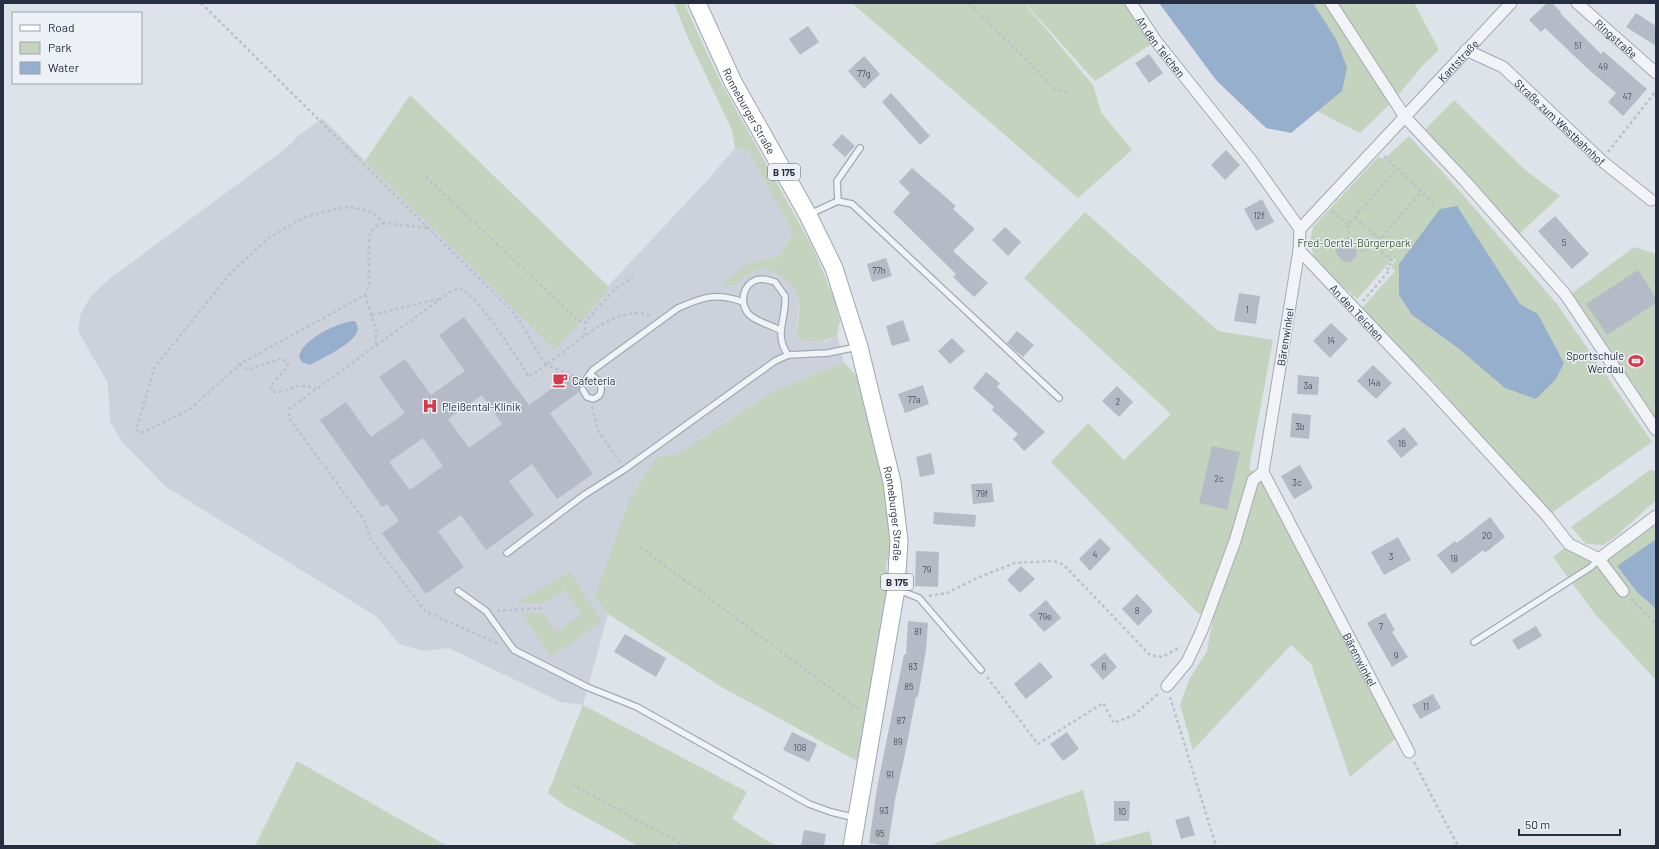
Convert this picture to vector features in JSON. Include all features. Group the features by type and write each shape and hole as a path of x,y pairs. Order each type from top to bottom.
{"main road":[{"name":"Ronneburger Straße","path":"697,3 733,82 808,216 834,268 859,347 892,482 899,541 896,589 852,846"}],"street":[{"name":"An den Teichen","path":"1131,3 1156,41 1250,160 1300,230"},
{"path":"1331,3 1405,117 1465,181 1565,294 1656,430"},
{"name":"Kantstraße","path":"1300,230 1511,3"},
{"name":"Ringstraße","path":"1577,3 1656,73"},
{"name":"Straße zum Westbahnhof","path":"1466,50 1503,67 1602,161 1651,200"},
{"path":"1299,250 1300,230"},
{"name":"An den Teichen","path":"1299,250 1434,391 1546,516 1569,544 1599,559 1623,591"},
{"name":"Bärenwinkel","path":"1299,250 1263,472 1409,752"},
{"name":"Bärenwinkel","path":"1167,686 1187,662 1202,630 1235,541 1253,480 1263,472"},
{"path":"1599,559 1656,516"}],"lane":[{"path":"838,201 837,181 860,148"},
{"path":"808,216 838,201 852,204 1059,398"},
{"path":"780,330 748,313 743,302 744,294 748,286 756,280 766,279 775,282 782,289 786,299 780,330 782,348 788,355"},
{"path":"582,379 590,375 593,370 660,320 692,302 710,297 727,296 743,302"},
{"path":"507,553 584,495 625,469 776,361 788,355 828,352 859,347"},
{"path":"583,390 585,395 590,398 599,396 602,392 600,382 590,375"},
{"path":"1474,642 1578,576 1599,559"},
{"path":"896,589 919,598 981,670"},
{"path":"458,591 486,612 514,650 587,687 637,708 809,804 831,812 856,818"}],"path":[{"path":"201,3 515,314 546,365 582,379"},
{"path":"969,3 1055,89 1070,93"},
{"path":"1602,161 1656,91"},
{"path":"1376,148 1434,204"},
{"path":"1397,169 1348,225 1349,239 1362,251 1374,246 1421,192"},
{"path":"426,177 579,321 586,321"},
{"path":"1324,205 1348,225"},
{"path":"384,223 372,212 362,209 351,208 326,210 294,222 255,249 228,276 155,367 136,430 141,433 189,410 240,364 365,294 369,285 369,238 371,231 376,225 384,223 428,228"},
{"path":"1355,217 1380,239"},
{"path":"1356,309 1390,270 1387,268 1393,261 1374,246"},
{"path":"584,336 586,321 613,291 633,277"},
{"path":"514,650 426,612 371,540 364,520 289,418 290,408 453,290 462,289 469,295 499,333 529,377 605,322 623,316 645,314 660,320"},
{"path":"365,294 376,330 376,346"},
{"path":"372,315 444,297"},
{"path":"240,364 247,370 282,358 288,364 284,371 271,385 272,392 278,393 298,385 309,386 316,389"},
{"path":"590,398 598,431 625,469"},
{"path":"640,547 873,721"},
{"path":"919,598 947,593 977,578 1015,563 1054,561 1064,565 1150,655 1162,657 1187,644 1202,630"},
{"path":"1623,591 1656,624"},
{"path":"486,612 542,608"},
{"path":"981,670 1038,744 1103,703 1114,723 1134,715 1167,686 1216,846"},
{"path":"1409,752 1458,846"},
{"path":"572,784 685,846"}],"shaded area":[{"name":"Pleißental-Klinik","path":"322,118 555,349 606,294 608,286 705,183 735,148 748,149 793,233 779,256 748,264 735,285 745,276 761,268 771,270 790,281 799,298 796,338 827,341 837,335 844,363 775,390 676,455 595,597 608,614 583,705 561,702 449,648 424,651 399,644 376,616 166,487 123,443 110,422 108,383 78,331 81,313 91,296 108,280 285,149 298,136"}],"green space":[{"path":"674,3 684,3 718,77 814,250 833,296 840,321 837,335 832,338 817,341 796,338 799,301 796,291 784,278 773,272 761,268 745,276 735,285 721,285 748,264 779,256 793,233 748,149 735,148 732,130 688,38"},
{"path":"852,3 1024,3 1093,85 1101,112 1132,150 1078,198"},
{"path":"1025,3 1131,3 1156,41 1095,81"},
{"path":"1313,3 1414,3 1439,50 1423,65 1394,100 1360,133 1317,111 1342,91 1336,39"},
{"path":"410,95 608,286 606,294 555,350 365,161"},
{"path":"1454,100 1525,170 1560,196 1515,238 1420,135"},
{"name":"Fred-Oertel-Bürgerpark","path":"1409,136 1457,188 1557,304 1652,442 1550,514 1434,382 1361,309 1395,271 1391,267 1396,260 1393,258 1357,299 1315,261 1310,242 1313,227 1378,157 1384,159","holes":["1457,207 1520,304 1538,314 1564,363 1536,398 1524,394 1412,315 1399,295 1399,264"]},
{"path":"1085,212 1218,331 1273,340 1249,469 1258,473 1395,739 1350,777 1311,664 1291,645 1193,750 1180,705 1189,680 1207,651 1213,619 1198,613 1051,462 1088,423 1124,460 1171,414 1024,278"},
{"name":"Sportschule Werdau","path":"1634,247 1656,254 1656,420 1571,294"},
{"path":"844,363 859,378 864,409 870,422 887,499 891,547 886,566 888,587 883,627 857,761 720,686 608,614 595,597 630,499 657,457 676,455 775,390"},
{"path":"1650,470 1656,471 1656,500 1615,537 1603,545 1586,544 1571,527"},
{"path":"1656,516 1656,539 1617,566 1637,592 1656,609 1656,680 1595,614 1553,557 1569,544 1599,558"},
{"path":"570,572 602,621 551,657 521,612 543,613 556,632 581,615 565,590 542,604 517,603"},
{"path":"583,705 747,792 732,819 776,846 638,846 564,805 548,793"},
{"path":"297,761 447,846 255,846"},
{"path":"1083,790 1096,845 1149,831 1153,846 932,846 938,842"}],"water":[{"path":"1159,3 1313,3 1336,39 1347,68 1342,91 1291,133 1266,128 1216,80"},
{"path":"1457,206 1520,304 1538,314 1564,363 1556,379 1536,399 1505,388 1458,348 1412,315 1399,295 1399,264 1440,209"},
{"path":"355,321 358,326 358,331 350,341 336,351 310,365 302,362 299,357 302,350 314,338 331,328"},
{"path":"1656,539 1656,609 1637,592 1617,566"}],"building":[{"path":"1547,3 1552,3 1601,54 1603,51 1647,89 1623,116 1608,102 1616,93 1545,28 1541,32 1529,20"},
{"path":"1636,13 1656,26 1656,46 1626,27"},
{"path":"808,26 819,42 800,55 789,39"},
{"path":"1149,54 1163,73 1149,83 1135,63"},
{"path":"864,56 880,74 864,89 848,71"},
{"path":"891,93 930,136 920,145 882,102"},
{"path":"842,134 855,146 845,157 832,145"},
{"path":"1226,150 1240,165 1225,180 1211,165"},
{"path":"912,168 956,206 953,209 975,229 953,251 988,283 974,297 953,277 956,274 893,212 910,193 899,182"},
{"path":"1262,199 1274,222 1256,231 1244,209"},
{"path":"1555,216 1589,254 1572,269 1538,231"},
{"path":"1005,227 1021,242 1008,256 992,240"},
{"path":"1341,242 1347,242 1356,250 1357,256 1350,262 1344,262 1337,255 1335,248"},
{"path":"886,258 892,276 872,282 867,264"},
{"path":"1638,270 1656,298 1656,303 1607,335 1586,304"},
{"path":"1239,293 1260,296 1256,324 1234,321"},
{"path":"464,317 529,405 551,389 557,372 580,380 582,386 579,388 579,392 550,413 593,474 557,499 532,464 509,481 534,515 486,550 461,515 438,531 464,567 426,594 382,533 399,521 387,504 382,507 320,420 346,402 371,437 405,413 379,377 405,359 431,395 465,371 439,335","holes":["482,395 502,424 469,448 448,419","423,438 443,466 410,490 389,462"]},
{"path":"903,320 910,341 892,346 886,326"},
{"path":"1331,323 1348,339 1330,358 1313,341"},
{"path":"1017,331 1034,345 1023,357 1007,343"},
{"path":"952,338 965,351 950,364 938,351"},
{"path":"1373,365 1392,383 1376,399 1357,381"},
{"path":"986,372 1000,383 997,387 1045,432 1024,451 1013,439 1018,434 992,410 994,407 973,388"},
{"path":"1298,375 1319,377 1318,395 1297,394"},
{"path":"923,385 929,404 905,413 898,394"},
{"path":"1117,386 1133,402 1119,417 1102,401"},
{"path":"1292,413 1311,415 1309,439 1290,437"},
{"path":"1404,427 1418,444 1401,458 1387,441"},
{"path":"1212,446 1240,452 1227,510 1199,503"},
{"path":"931,453 935,474 920,477 916,457"},
{"path":"1300,465 1313,488 1294,499 1281,476"},
{"path":"992,483 994,502 973,504 971,484"},
{"path":"934,512 976,515 975,527 933,524"},
{"path":"1490,517 1505,537 1485,553 1483,550 1452,574 1437,555 1455,541 1457,543"},
{"path":"1398,537 1411,560 1384,575 1371,552"},
{"path":"1100,538 1111,549 1090,571 1079,559"},
{"path":"916,551 939,552 938,587 915,586"},
{"path":"1021,566 1035,579 1020,593 1007,580"},
{"path":"1137,594 1153,611 1138,626 1122,609"},
{"path":"1046,600 1061,618 1044,632 1029,615"},
{"path":"1385,613 1395,630 1392,632 1408,657 1392,667 1367,623"},
{"path":"908,621 928,623 926,650 918,697 916,697 895,800 888,846 869,843 877,788 904,654 906,655"},
{"path":"1536,626 1542,636 1518,650 1512,640"},
{"path":"625,634 666,658 656,677 614,652"},
{"path":"1105,653 1117,667 1103,680 1090,665"},
{"path":"1040,662 1053,677 1026,699 1014,684"},
{"path":"1433,694 1441,708 1420,719 1412,705"},
{"path":"792,732 817,744 809,762 783,750"},
{"path":"1067,732 1079,749 1063,761 1050,744"},
{"path":"1114,801 1130,801 1129,821 1114,821"},
{"path":"1189,816 1195,835 1181,839 1175,820"},
{"path":"804,830 826,834 824,846 801,846"}],"place":[{"name":"Sportschule Werdau","path":"1636,361"},
{"name":"Cafeteria","path":"560,380"},
{"name":"Pleißental-Klinik","path":"430,406"}]}
